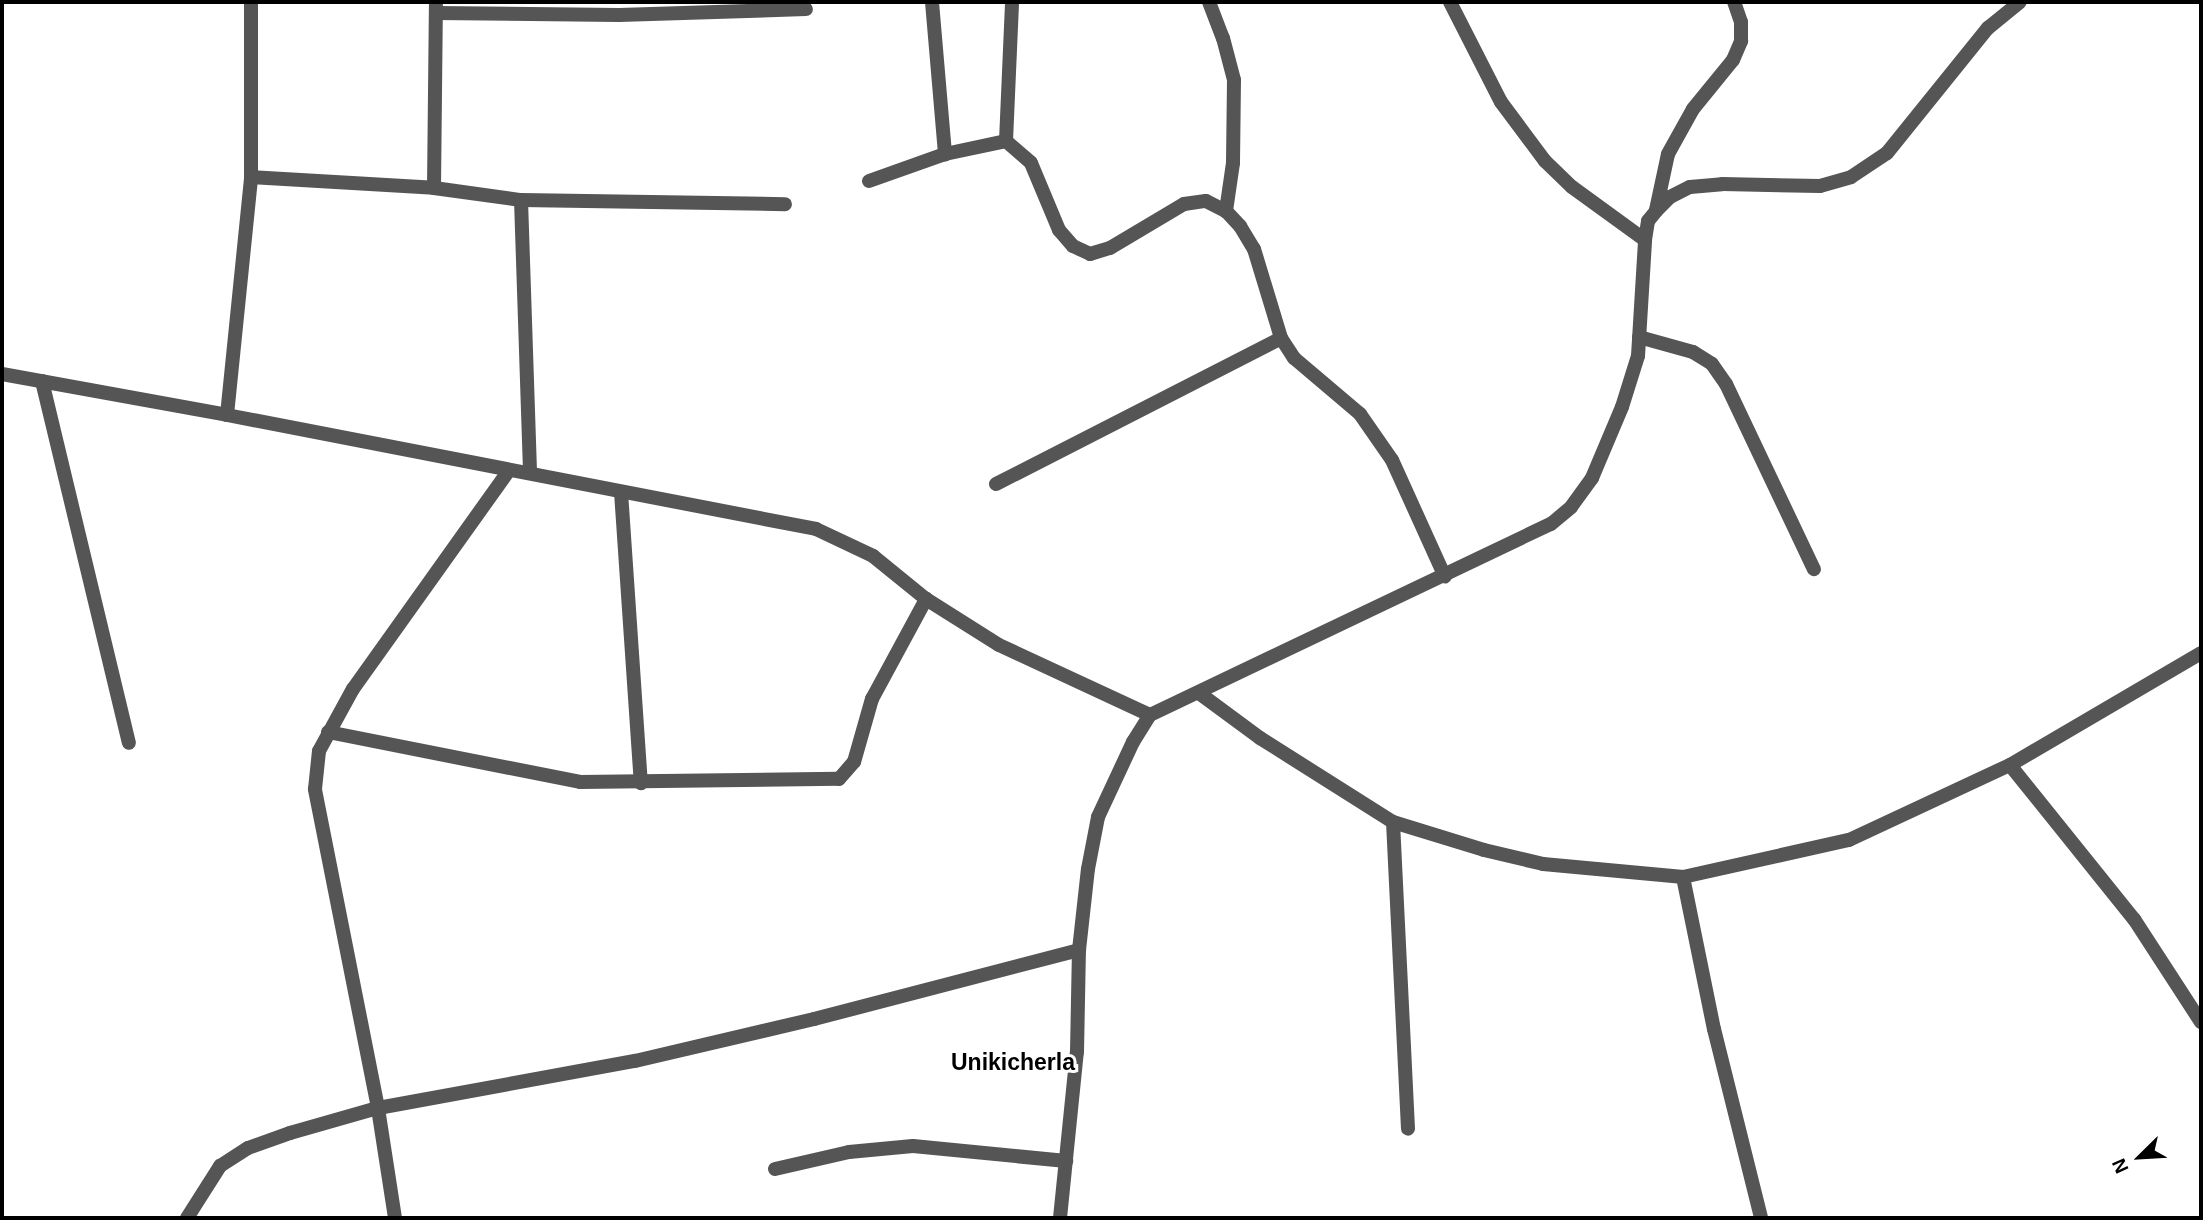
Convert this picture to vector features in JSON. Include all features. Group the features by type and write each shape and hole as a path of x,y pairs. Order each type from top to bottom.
{"street":[{"path":"227,415 251,177 251,2"},
{"path":"932,2 945,154"},
{"path":"1006,141 1013,2"},
{"path":"1209,2 1223,38 1234,80 1233,163 1226,211"},
{"path":"1450,2 1501,102 1545,161 1572,187 1645,240"},
{"path":"1656,211 1668,154 1693,109 1733,60 1741,41 1741,22 1734,2"},
{"path":"1060,1218 1077,1052 1079,950 1088,869 1098,817 1133,742 1150,715 1445,577 1551,524 1571,507 1592,478 1622,407 1638,356 1645,240 1648,222 1656,211 1670,197 1690,187 1723,184 1820,186 1851,177 1887,153 1988,28 2020,2"},
{"path":"434,188 436,7 619,15 806,9"},
{"path":"869,180 945,154 1006,141"},
{"path":"1006,141 1031,163 1059,230 1073,246 1090,254 1110,248 1184,204 1206,201 1226,211 1240,226 1254,249 1281,338 1294,358 1360,414 1385,451 1445,577"},
{"path":"251,177 434,188 521,200 785,204"},
{"path":"521,200 530,473"},
{"path":"1639,337 1693,352 1712,364 1726,384 1814,569"},
{"path":"996,484 1281,338"},
{"path":"2,374 816,529 873,556 926,599 999,645 1150,715"},
{"path":"42,382 129,743"},
{"path":"395,1218 378,1108 315,789 318,751 353,689 509,470"},
{"path":"621,492 640,783"},
{"path":"328,732 580,782 839,779 854,762 872,699 926,599"},
{"path":"1199,693 1260,738 1393,822 1484,850 1543,864 1683,877 1849,840 2010,765 2201,653"},
{"path":"2010,765 2134,919 2201,1022"},
{"path":"1393,822 1408,1129"},
{"path":"1683,877 1714,1029 1760,1218"},
{"path":"187,1218 220,1166 248,1148 378,1108 635,1061 814,1019 1079,950"},
{"path":"775,1169 849,1152 913,1146 1066,1161"}],"district":[{"name":"Unikicherla","path":"1013,1062"}]}
